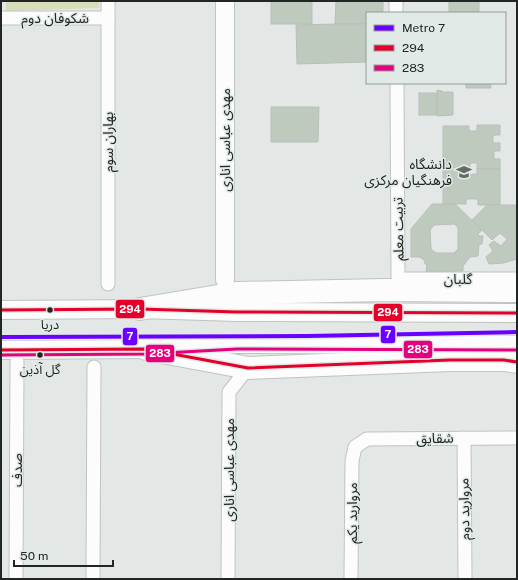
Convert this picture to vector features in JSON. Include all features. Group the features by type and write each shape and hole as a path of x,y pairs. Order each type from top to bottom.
{"highway":[{"path":"140,309 236,292 384,290 517,291"},
{"path":"146,349 248,368 450,360 504,360 517,362"}],"main road":[{"name":"مهدی عباسی اناری","path":"225,1 225,280"},
{"path":"1,310 140,309 237,312 517,313"},
{"path":"1,350 146,349 237,344 437,346 517,345"}],"street":[{"name":"بهاران سوم","path":"108,1 108,284"},
{"path":"396,1 396,12"},
{"name":"شکوفان دوم","path":"1,18 108,18"},
{"name":"تربیت معلم","path":"397,84 398,279"},
{"name":"گلبان","path":"398,279 517,279"},
{"name":"صدف","path":"16,579 17,362"},
{"path":"93,579 94,367"},
{"name":"مهدی عباسی اناری","path":"228,579 229,392 248,368"},
{"name":"مروارید دوم","path":"464,438 465,579"},
{"name":"شقایق","path":"355,447 368,440 517,438"},
{"name":"مروارید یکم","path":"351,579 352,461 355,447"}],"green space":[{"path":"6,1 99,1 99,8 6,11"}],"building":[{"path":"271,1 312,1 312,24 271,24"},
{"path":"336,1 383,1 383,12 366,12 366,24 335,24"},
{"path":"449,1 479,1 479,12 449,12"},
{"path":"366,24 366,62 297,64 296,25"},
{"path":"466,84 490,84 491,88 466,88"},
{"path":"437,90 442,92 453,92 453,115 437,116"},
{"path":"419,93 437,93 437,115 419,115"},
{"path":"271,107 319,107 318,142 271,142"},
{"path":"477,125 500,125 500,135 493,135 493,143 500,143 500,151 494,151 494,159 500,159 500,169 477,169 477,163 470,163 470,169 443,170 443,126 469,126 469,131 477,131"},
{"path":"465,169 465,175 477,174 477,169 500,169 500,205 478,205 478,199 466,199 466,204 443,204 443,170"},
{"path":"432,204 455,204 482,230 478,234 483,236 482,244 479,244 478,256 470,257 463,266 463,271 426,272 427,265 424,263 426,262 420,257 411,257 411,229","holes":["455,224 458,228 458,249 454,253 436,253 431,249 430,230 434,225"]},
{"path":"487,205 517,205 517,259 503,263 489,264 486,257 493,251 489,245 494,241 501,246 507,239 500,233 492,240 472,220"}],"metro line":[{"name":"7","path":"1,337 307,336 517,332"}],"transit line":[{"name":"294","path":"1,310 140,309 237,312 517,313"},
{"name":"294","path":"1,350 146,349 248,368 450,360 504,360 517,362"},
{"name":"283","path":"1,355 146,354 237,349 517,350"}],"place":[{"name":"دانشگاه فرهنگیان مرکزی","path":"464,172"},
{"name":"دریا","path":"50,310"},
{"name":"گل آذین","path":"40,355"}]}
